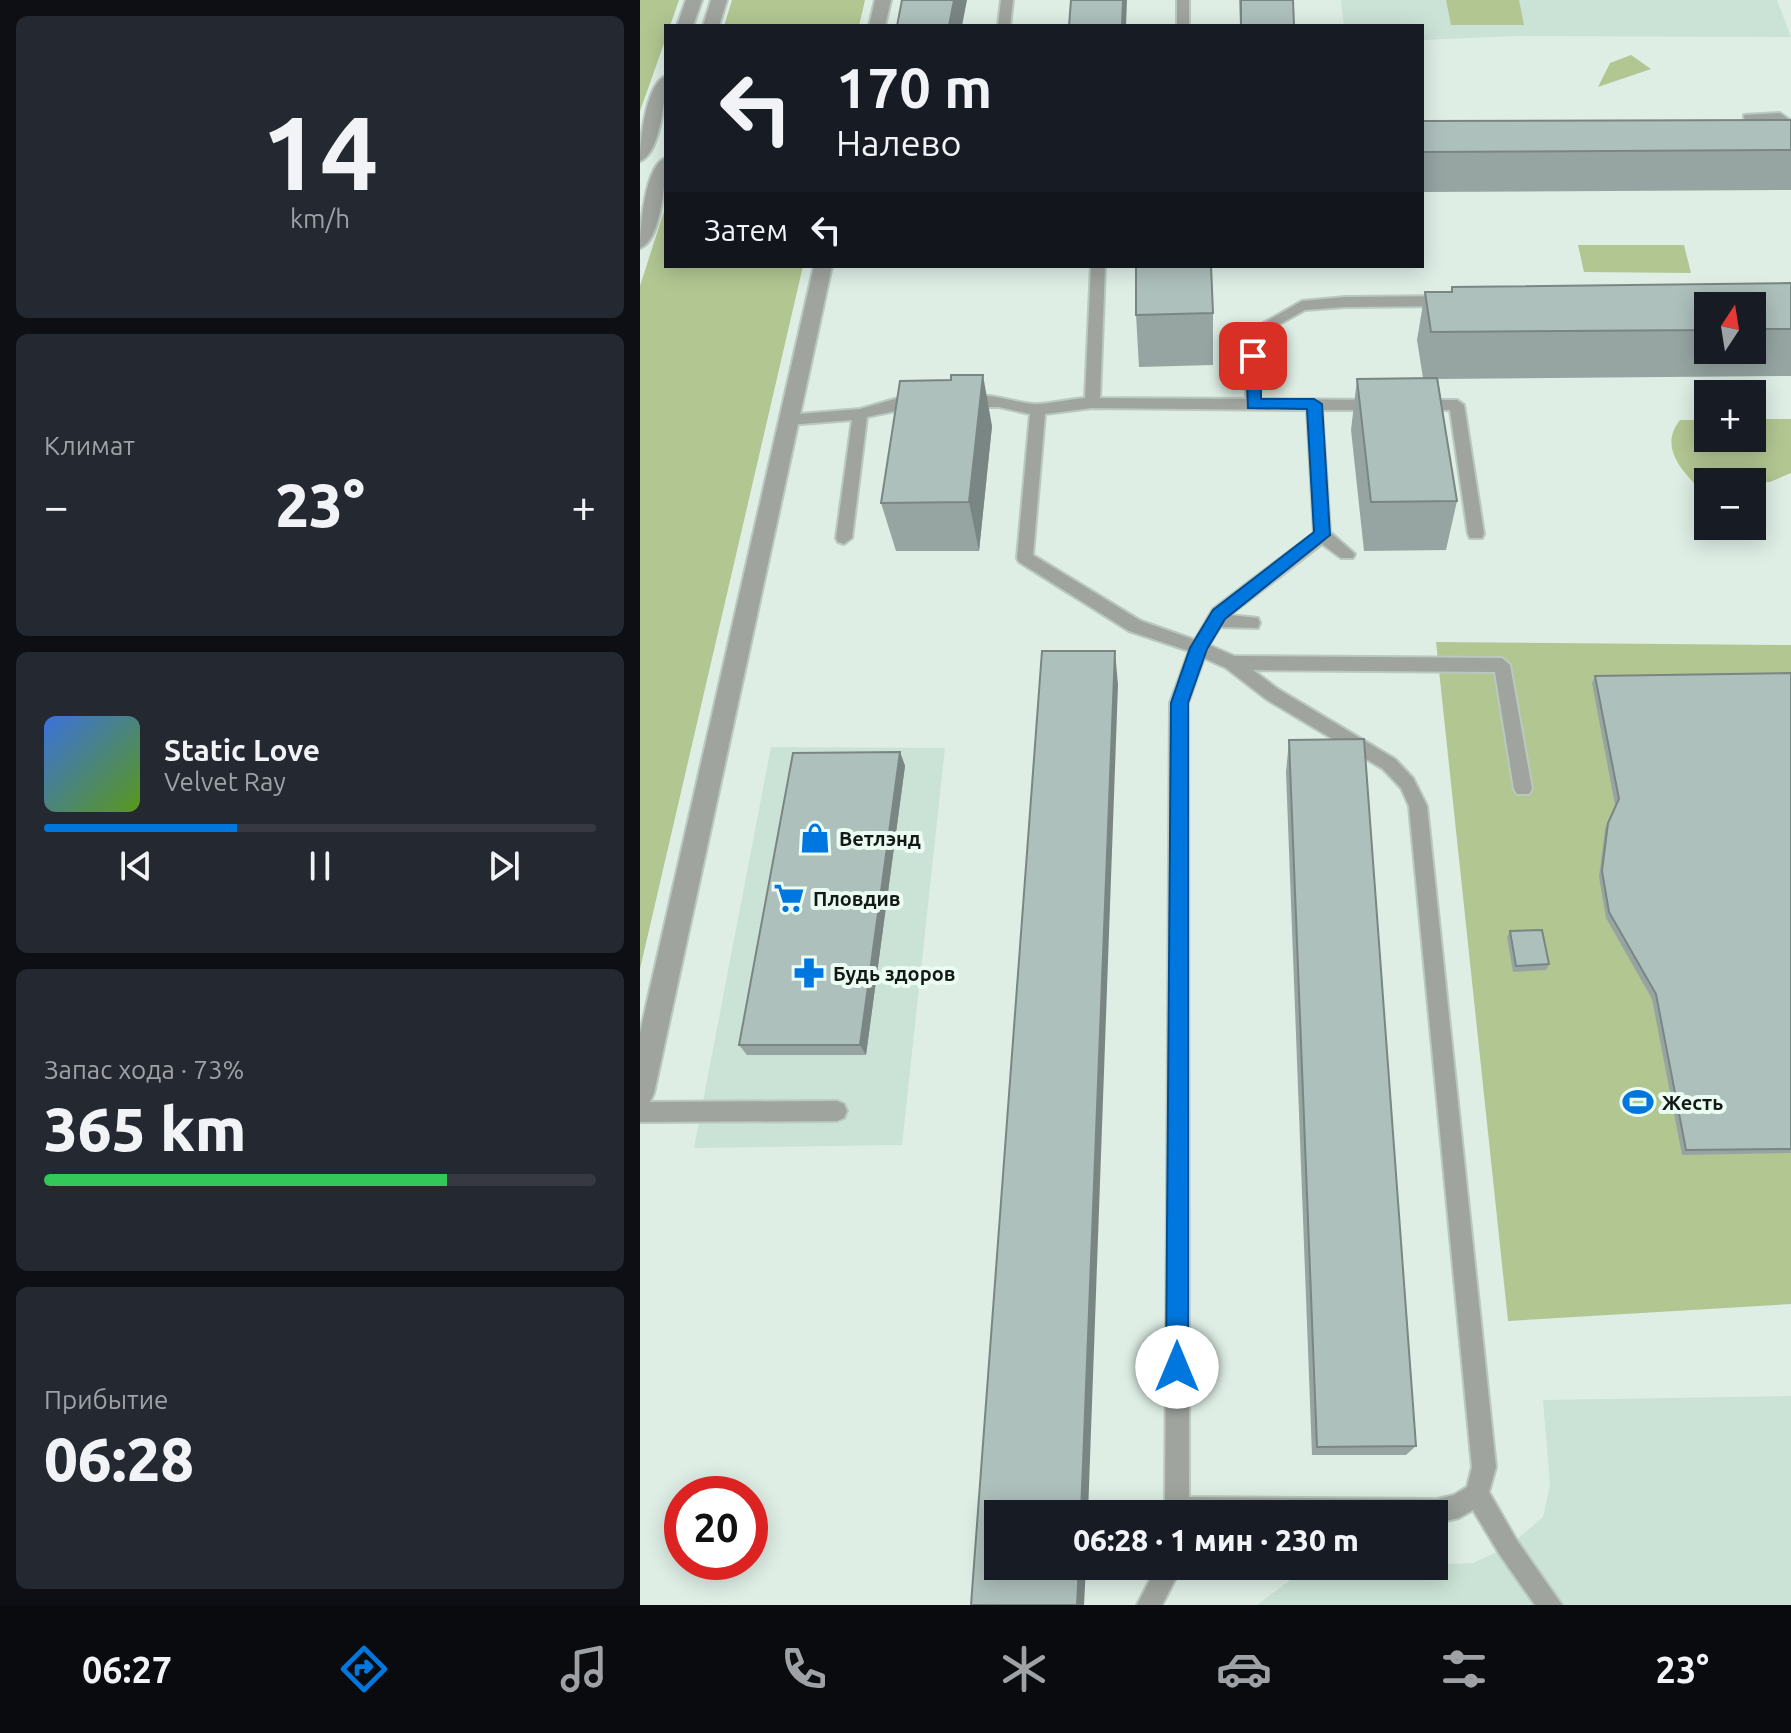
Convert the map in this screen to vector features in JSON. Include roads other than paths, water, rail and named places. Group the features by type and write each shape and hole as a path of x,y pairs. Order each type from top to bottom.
{"street":[{"path":"686,24 694,0"},
{"path":"712,24 719,0"},
{"path":"877,24 883,0"},
{"path":"640,156 664,87"},
{"path":"640,242 664,169"},
{"path":"640,1093 823,268"}],"lane":[{"path":"1004,24 1007,0"},
{"path":"1183,0 1183,24"},
{"path":"1771,138 1748,118 1780,117 1791,128"},
{"path":"1736,138 1771,138"},
{"path":"1092,403 1098,268"},
{"path":"1253,404 1253,333 1302,306 1345,302 1468,301"},
{"path":"788,420 860,414 902,402 999,402 1038,410 1092,403 1457,405 1476,534"},
{"path":"1314,404 1322,535 1347,554"},
{"path":"1038,410 1025,558 1135,626 1232,663 1272,694 1389,764 1407,783 1418,806 1484,1467 1477,1494 1459,1506 1448,1508"},
{"path":"844,538 860,414"},
{"path":"1177,1500 1179,703 1199,648 1219,614 1322,535"},
{"path":"1215,620 1252,623"},
{"path":"1232,663 1502,665 1523,789"},
{"path":"640,1112 837,1111"},
{"path":"1477,1494 1508,1547 1550,1605"},
{"path":"1149,1605 1162,1580"}],"place":[{"name":"Ветлэнд","path":"815,838"},
{"name":"Пловдив","path":"789,898"},
{"name":"Будь здоров","path":"809,973"},
{"name":"Жесть","path":"1638,1102"}]}
